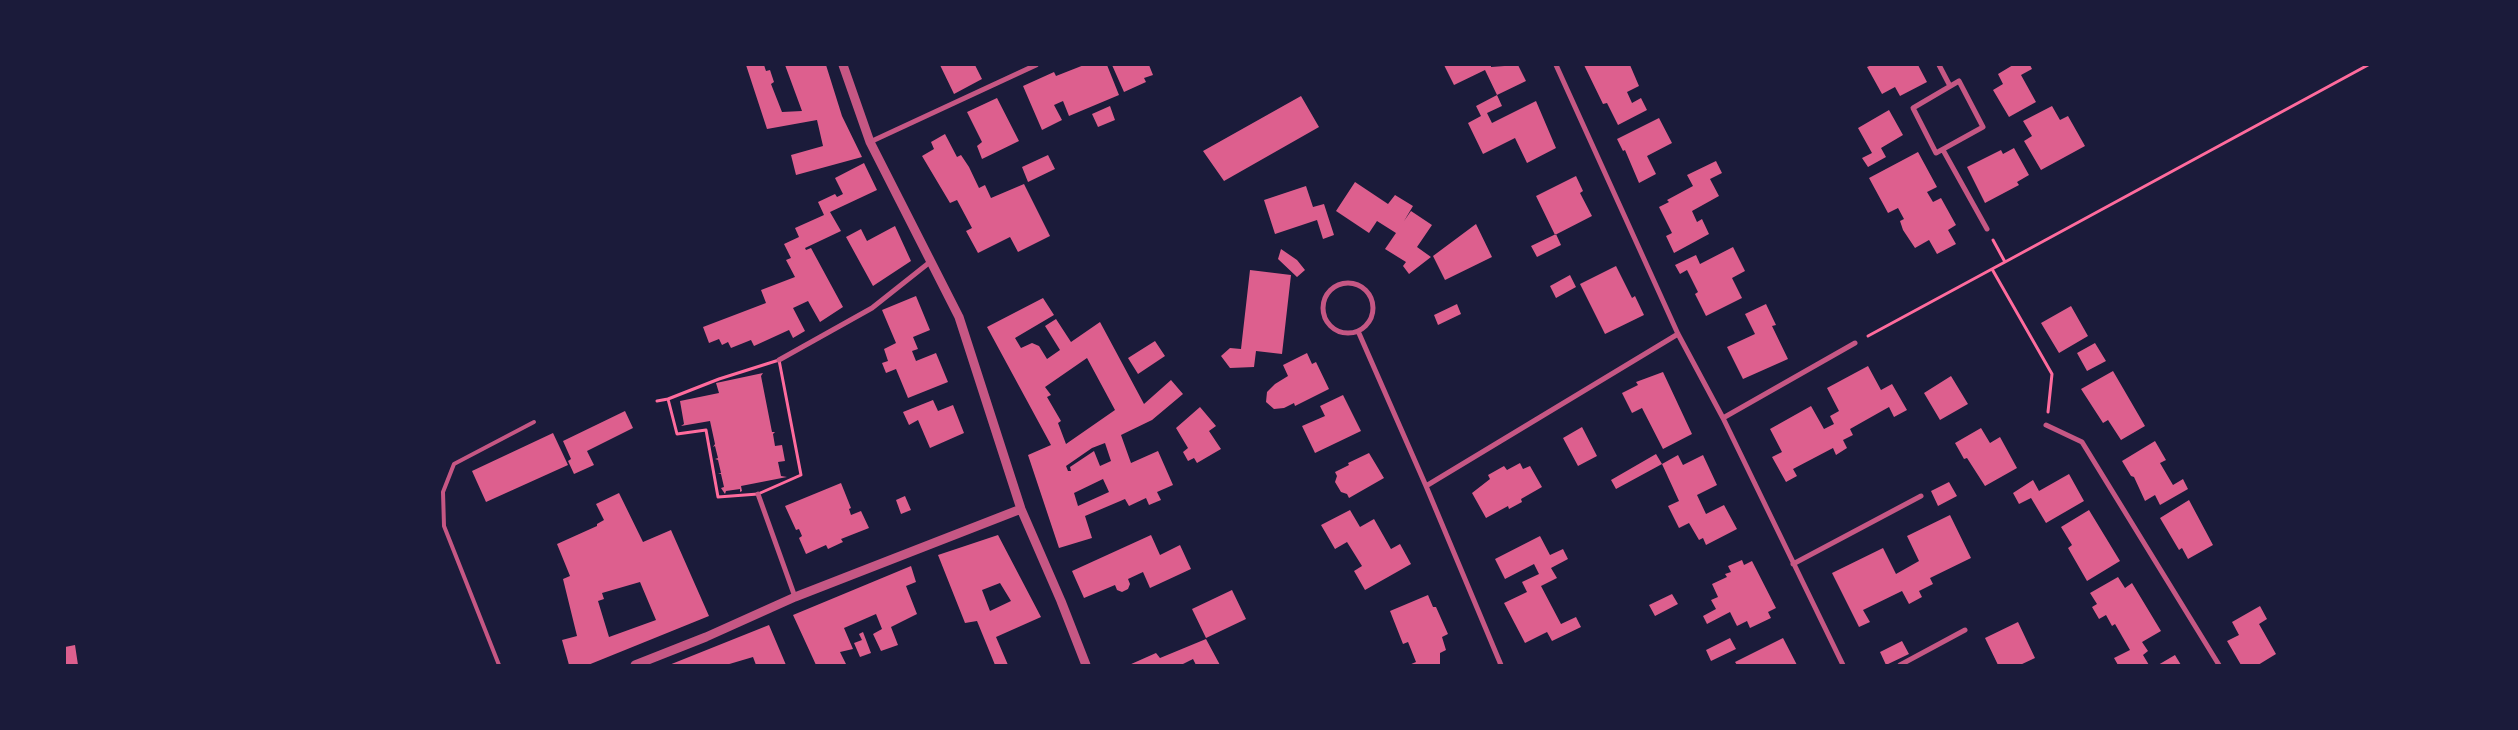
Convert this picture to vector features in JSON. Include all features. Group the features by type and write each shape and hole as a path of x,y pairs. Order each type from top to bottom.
{"street":[{"path":"843,65 870,142 959,317 1020,509 1061,601 1086,665"},
{"path":"870,142 1036,65"},
{"path":"1556,65 1678,334 1723,418 1843,665"},
{"path":"1939,65 1950,86"},
{"path":"1959,81 1983,127 1944,150 1936,153 1913,108 1959,81"},
{"path":"1944,150 1987,229"},
{"path":"779,360 872,308 930,262"},
{"path":"1339,285 1358,285 1372,299 1374,308 1372,318 1358,331 1348,333 1338,331 1330,326 1325,318 1325,298 1331,290 1339,285"},
{"path":"1358,331 1426,486 1501,665"},
{"path":"1426,486 1678,334"},
{"path":"1723,418 1855,343"},
{"path":"2046,425 2082,442 2219,665"},
{"path":"758,494 794,596"},
{"path":"1794,564 1921,496"},
{"path":"635,665 706,637 794,596 1020,509"},
{"path":"1900,665 1965,630"}],"lane":[{"path":"499,665 444,526 442,492 454,464 534,422"}],"path":[{"path":"1855,343 2368,65"},
{"path":"1987,229 2006,262"},
{"path":"1992,269 2052,374 2046,425"},
{"path":"657,402 779,360 801,475 758,494 718,497 706,430 677,434 668,399"}],"building":[{"path":"746,65 764,65 766,71 770,70 774,82 771,84 782,112 802,111 785,65 826,65 842,116 862,157 796,175 791,155 823,146 817,120 767,129"},
{"path":"940,65 975,65 982,79 954,94"},
{"path":"1084,65 1107,65 1119,95 1069,116 1063,101 1054,105 1062,120 1042,130 1023,86 1054,72 1056,76"},
{"path":"1112,65 1149,65 1153,75 1144,78 1146,82 1124,92"},
{"path":"1444,65 1491,65 1491,67 1518,65 1526,81 1497,95 1485,70 1454,85"},
{"path":"1584,65 1630,65 1639,86 1627,92 1632,103 1641,98 1647,110 1618,125 1607,103 1603,104"},
{"path":"1872,65 1918,65 1927,82 1900,96 1895,87 1882,94 1867,67"},
{"path":"2013,65 2030,65 2032,69 2021,75 2036,102 2009,117 1993,90 2003,84 1998,74"},
{"path":"1497,95 1502,106 1487,113 1492,123 1536,101 1556,148 1527,163 1515,138 1483,154 1468,123 1481,116 1476,106"},
{"path":"1301,96 1319,127 1224,181 1203,151"},
{"path":"997,98 1019,141 982,159 977,146 982,142 967,112"},
{"path":"1110,106 1115,120 1098,127 1092,114"},
{"path":"2052,106 2060,120 2068,116 2085,146 2041,170 2024,141 2032,136 2023,121"},
{"path":"1889,110 1903,135 1881,148 1886,157 1868,167 1862,158 1872,153 1858,128"},
{"path":"1659,118 1672,143 1647,156 1656,174 1639,183 1625,150 1623,151 1617,139"},
{"path":"945,134 957,157 961,155 969,167 979,188 985,185 991,198 1024,184 1050,236 1018,252 1010,237 978,253 966,231 972,228 957,200 950,203 922,156 934,149 931,142"},
{"path":"2014,148 2029,175 2017,182 2019,185 1985,203 1967,167 2001,150 2003,154"},
{"path":"1918,152 1937,187 1927,192 1933,202 1941,198 1956,225 1948,230 1956,244 1937,254 1929,240 1915,248 1903,230 1900,221 1904,219 1898,208 1888,213 1869,178"},
{"path":"1048,155 1055,169 1028,182 1022,167"},
{"path":"1716,161 1722,173 1710,179 1719,196 1692,211 1697,222 1702,219 1709,234 1674,253 1666,236 1672,233 1659,207 1669,202 1667,200 1693,186 1687,175"},
{"path":"864,163 877,190 830,212 841,231 805,248 806,250 811,248 843,307 820,322 808,301 793,308 805,331 793,338 789,330 754,346 751,340 731,348 728,342 722,345 719,339 709,343 703,327 766,303 761,290 795,277 786,260 791,258 784,244 799,237 795,228 824,215 818,202 835,194 837,197 843,194 835,178"},
{"path":"1576,176 1583,191 1580,193 1592,216 1555,235 1536,196"},
{"path":"1355,182 1388,204 1395,195 1413,206 1404,221 1411,211 1432,225 1417,247 1431,257 1409,274 1403,266 1406,262 1385,249 1396,233 1377,221 1369,233 1336,211"},
{"path":"1306,186 1313,207 1324,204 1334,235 1323,239 1317,220 1275,234 1264,200"},
{"path":"1476,224 1492,257 1445,280 1433,256"},
{"path":"895,226 911,261 873,286 846,237 861,229 867,241"},
{"path":"1556,234 1561,245 1537,257 1531,246"},
{"path":"1733,247 1745,271 1732,278 1742,298 1706,316 1695,294 1698,292 1687,270 1680,274 1675,265 1696,255 1700,264"},
{"path":"1281,249 1297,260 1305,270 1297,277 1278,259"},
{"path":"1616,266 1632,298 1635,296 1644,315 1605,334 1580,284"},
{"path":"1250,270 1291,275 1282,354 1256,351 1254,367 1230,368 1221,356 1230,348 1241,349"},
{"path":"1570,275 1576,287 1556,298 1550,286"},
{"path":"916,296 930,330 913,337 918,349 912,351 916,361 936,353 948,382 908,398 896,369 886,373 882,363 888,361 884,349 896,343 882,310"},
{"path":"1043,298 1054,315 1015,338 1021,348 1032,343 1039,346 1047,359 1060,350 1045,326 1056,319 1071,342 1100,322 1144,404 1171,380 1183,394 1152,420 1121,435 1131,463 1158,451 1173,485 1157,492 1161,500 1149,505 1146,498 1129,506 1125,499 1085,516 1092,538 1059,548 1028,455 1051,445 987,327","holes":["1087,358 1115,410 1066,444 1058,423 1061,421 1047,397 1051,395 1045,387","1105,443 1111,461 1100,466 1094,451 1070,467 1071,471 1068,471 1066,466 1092,448","1103,479 1109,492 1078,506 1074,493"]},
{"path":"1457,304 1461,314 1438,325 1434,315"},
{"path":"1766,304 1776,325 1772,326 1788,359 1743,379 1727,347 1755,334 1745,314"},
{"path":"2071,306 2088,336 2059,353 2041,323"},
{"path":"1155,341 1165,356 1138,374 1128,358"},
{"path":"2095,343 2106,361 2087,371 2077,353"},
{"path":"1307,353 1312,364 1316,362 1329,389 1295,406 1294,403 1284,408 1274,409 1266,402 1267,392 1275,384 1288,376 1283,365"},
{"path":"1868,366 1881,390 1892,384 1907,410 1894,417 1889,407 1850,429 1853,435 1843,440 1847,448 1836,455 1833,448 1793,469 1797,476 1786,482 1772,457 1782,452 1770,429 1811,406 1824,429 1834,424 1830,416 1839,411 1827,388"},
{"path":"2113,371 2145,426 2121,440 2108,420 2103,423 2081,389"},
{"path":"1663,372 1692,434 1663,449 1642,408 1632,413 1622,393 1638,385 1636,382"},
{"path":"763,373 761,376 772,432 775,432 773,434 775,446 782,445 785,461 778,462 781,476 787,477 741,486 742,491 740,492 740,489 726,491 725,494 721,488 724,487 721,474 718,473 721,473 718,460 715,459 718,458 715,446 713,447 715,444 710,421 681,426 684,424 680,401 719,393 716,383"},
{"path":"1951,376 1968,404 1940,420 1924,393"},
{"path":"1343,395 1361,431 1315,453 1302,426 1325,416 1320,406"},
{"path":"933,400 938,411 953,405 964,433 930,448 918,420 909,425 903,412"},
{"path":"1200,407 1216,426 1209,431 1221,449 1197,463 1194,458 1188,461 1183,452 1188,448 1176,428"},
{"path":"625,411 633,428 587,451 594,465 574,474 568,461 571,459 563,441"},
{"path":"1582,427 1597,456 1578,466 1563,438"},
{"path":"1981,428 1990,443 2000,437 2017,468 1985,486 1967,458 1964,459 1955,443"},
{"path":"553,433 568,465 486,502 472,471"},
{"path":"2155,441 2166,460 2160,463 2173,485 2183,479 2188,489 2160,505 2155,495 2145,501 2134,477 2131,476 2122,461"},
{"path":"1369,453 1384,478 1349,498 1347,494 1341,492 1335,482 1337,476 1335,472 1349,465 1348,463"},
{"path":"1656,454 1662,464 1616,489 1611,480"},
{"path":"1678,455 1683,465 1703,455 1717,485 1697,495 1706,514 1724,505 1737,529 1706,545 1703,538 1699,540 1689,523 1679,528 1668,506 1679,501 1662,464"},
{"path":"1520,463 1523,469 1530,466 1542,487 1521,499 1522,502 1509,509 1508,506 1486,518 1472,493 1490,479 1488,475 1504,466 1507,470"},
{"path":"2069,474 2084,501 2046,523 2031,498 2019,504 2013,493 2033,480 2039,491"},
{"path":"1949,482 1957,496 1938,506 1931,491"},
{"path":"841,483 851,508 849,509 851,515 861,511 869,528 841,539 843,542 828,549 826,545 806,554 799,538 802,536 799,529 796,530 785,506"},
{"path":"619,493 643,542 671,530 709,616 588,665 569,665 562,640 577,636 563,579 570,576 557,544 597,526 597,524 604,520 596,504","holes":["640,582 656,620 609,637 598,601 604,599 602,593"]},
{"path":"905,496 911,510 901,514 896,500"},
{"path":"2189,500 2213,545 2188,559 2182,548 2179,550 2160,518"},
{"path":"1350,510 1360,527 1374,519 1391,549 1400,544 1411,564 1365,590 1354,571 1362,566 1347,542 1335,549 1321,525"},
{"path":"2089,510 2120,561 2087,581 2068,548 2072,545 2061,527"},
{"path":"1950,515 1971,558 1930,578 1933,584 1919,591 1922,597 1909,604 1902,591 1863,610 1870,622 1859,627 1832,573 1883,548 1896,574 1919,561 1907,536"},
{"path":"998,535 1041,617 996,637 1008,665 995,665 977,621 965,623 938,555","holes":["1000,583 1011,601 990,611 982,590"]},
{"path":"1151,535 1160,555 1180,545 1191,569 1150,588 1143,572 1128,579 1130,584 1128,589 1122,592 1117,590 1115,585 1084,598 1072,571"},
{"path":"1540,536 1550,555 1563,549 1568,559 1551,568 1557,578 1541,586 1561,624 1576,617 1581,627 1552,641 1547,632 1525,643 1504,603 1527,592 1522,582 1539,574 1534,564 1505,579 1495,559"},
{"path":"1742,560 1744,565 1752,561 1776,608 1768,612 1771,618 1750,628 1747,621 1737,626 1730,612 1707,624 1703,616 1716,609 1711,600 1718,597 1712,584 1727,577 1725,574 1731,572 1728,566"},
{"path":"911,566 916,582 906,586 917,614 891,627 898,645 881,651 873,634 882,629 876,614 844,628 853,649 840,652 846,664 816,665 793,615"},
{"path":"2118,577 2125,588 2132,583 2161,631 2142,642 2148,651 2143,655 2149,665 2118,665 2114,658 2130,650 2115,624 2112,626 2106,615 2099,619 2092,607 2097,604 2090,593"},
{"path":"1232,590 1246,619 1206,638 1192,609"},
{"path":"1672,594 1678,604 1655,616 1649,605"},
{"path":"1428,595 1433,607 1436,607 1448,634 1442,637 1446,650 1440,653 1440,665 1409,665 1416,662 1408,642 1403,644 1390,611"},
{"path":"2260,606 2267,619 2259,624 2276,654 2258,665 2241,665 2227,641 2239,635 2232,622"},
{"path":"2018,622 2035,658 2020,665 1998,665 1985,638"},
{"path":"769,625 786,665 756,665 753,657 726,665 669,665"},
{"path":"863,632 871,653 860,657 854,643 862,640 859,634"},
{"path":"1730,638 1736,649 1711,661 1706,650"},
{"path":"1783,638 1797,665 1737,665 1735,662"},
{"path":"1206,639 1220,665 1196,665 1193,659 1181,665 1129,665 1156,653 1160,658"},
{"path":"1902,641 1909,654 1886,665 1880,652"},
{"path":"75,645 78,665 65,665 65,647"},
{"path":"2175,655 2181,665 2158,665"}]}
